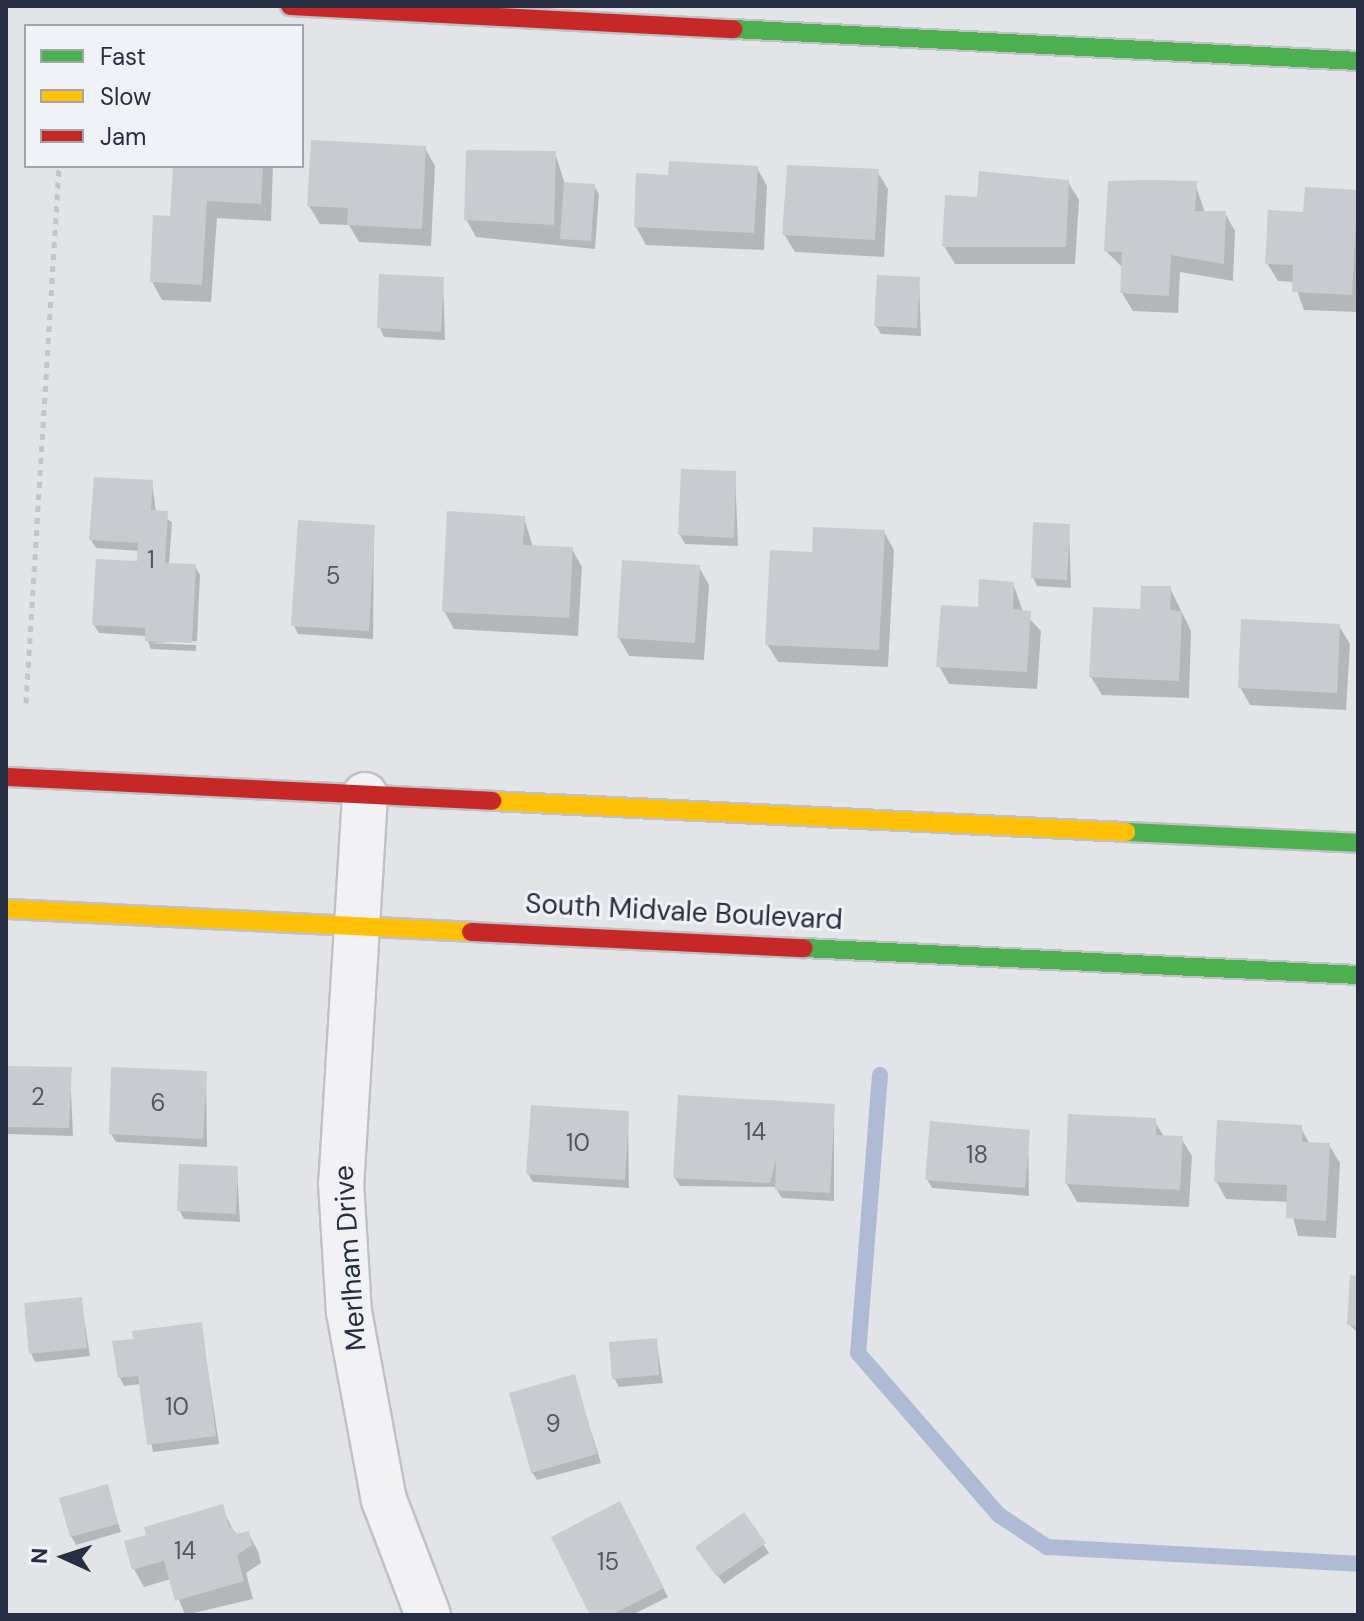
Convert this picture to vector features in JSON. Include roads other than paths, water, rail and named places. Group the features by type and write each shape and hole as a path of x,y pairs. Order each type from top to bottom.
{"main road":[{"path":"290,6 1358,61"},
{"path":"6,777 1358,843"},
{"name":"South Midvale Boulevard","path":"6,909 1358,975"}],"street":[{"name":"Merlham Drive","path":"365,795 341,1183 349,1312 384,1500 428,1615"}],"waterway":[{"path":"880,1075 858,1353 999,1515 1047,1547 1358,1564"}]}
